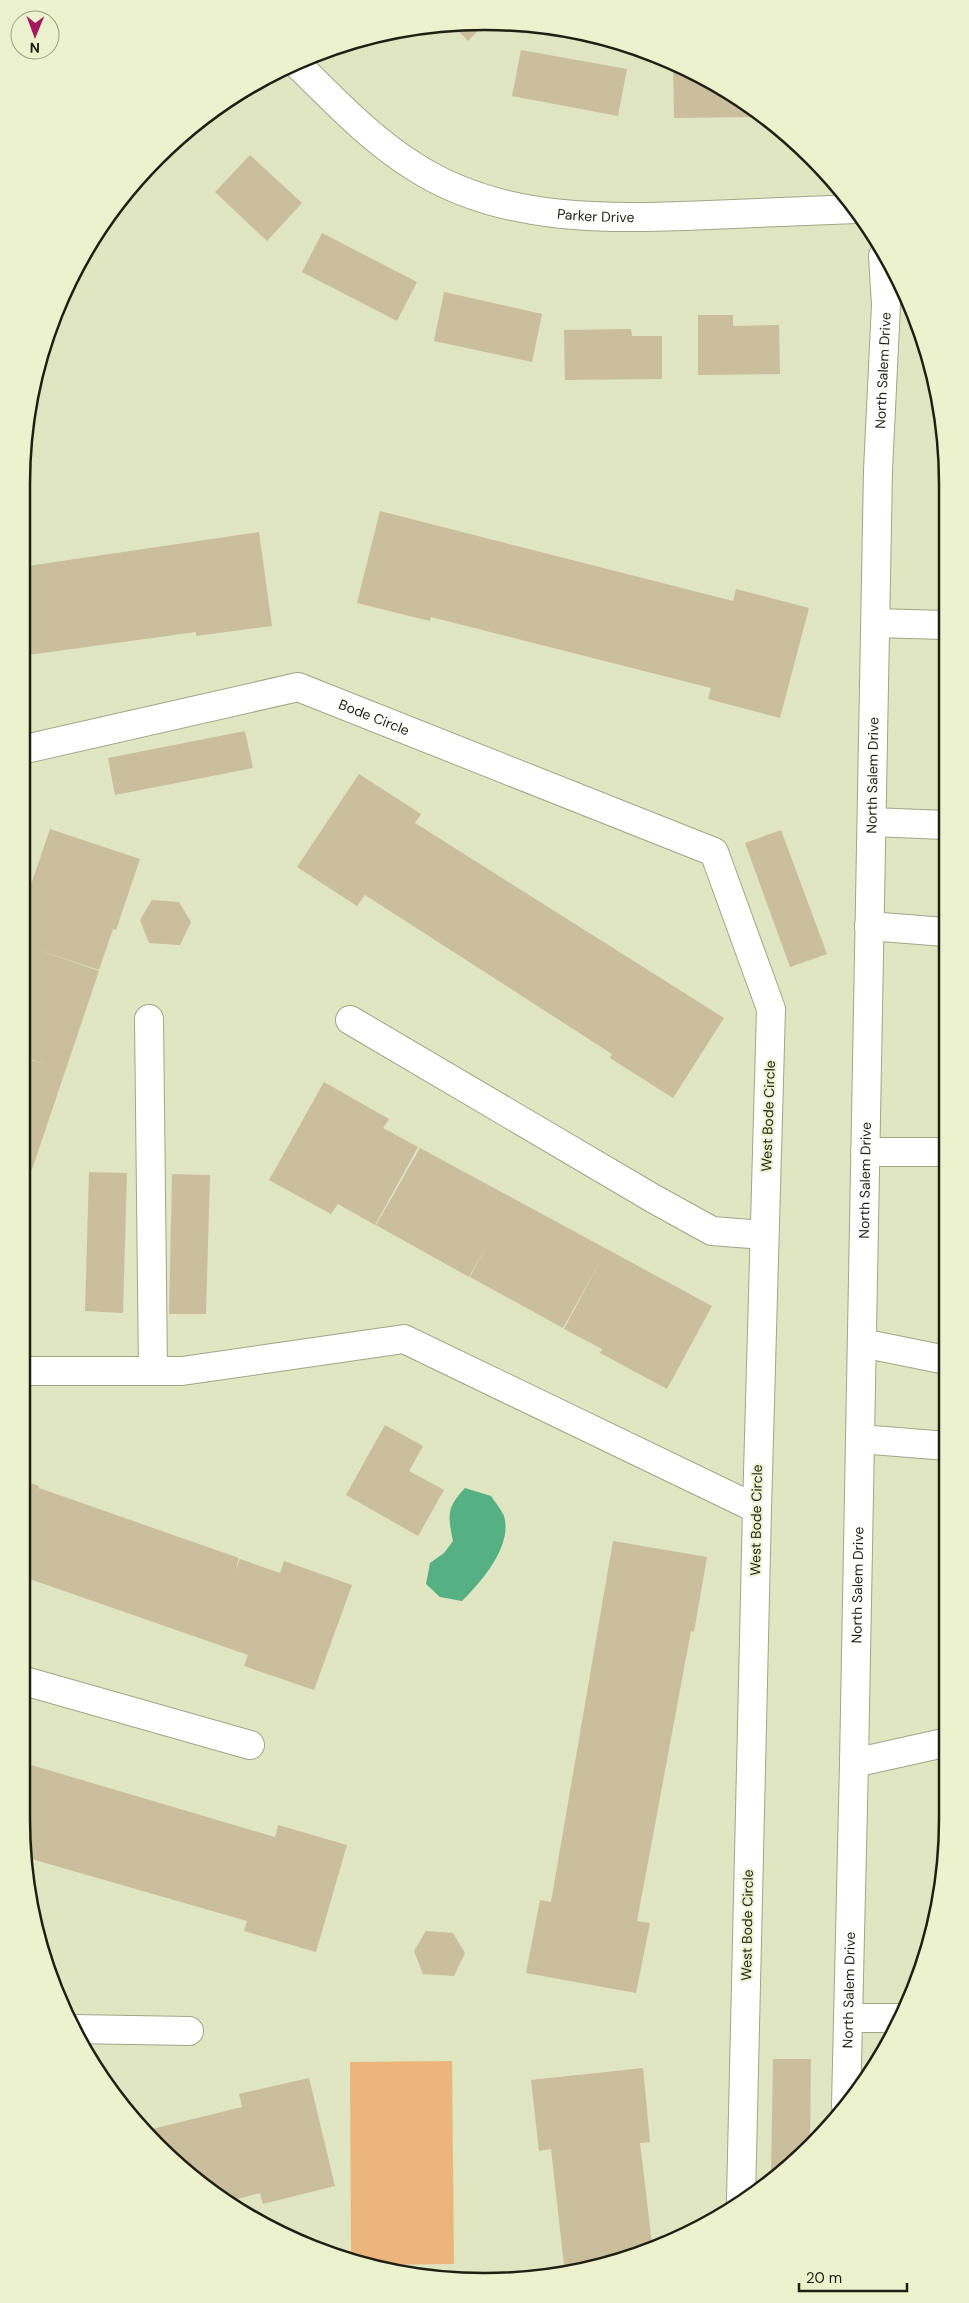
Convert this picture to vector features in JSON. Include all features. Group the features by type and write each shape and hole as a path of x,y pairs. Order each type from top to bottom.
{"street":[{"name":"Parker Drive","path":"302,69 359,124 416,168 442,182 484,199 573,216 626,218 846,209"},
{"name":"North Salem Drive","path":"846,2093 878,470 886,305 884,268"},
{"path":"876,623 939,625"},
{"name":"Bode Circle","path":"30,748 298,687 714,852"},
{"path":"872,822 939,825"},
{"name":"West Bode Circle","path":"714,852 771,1009 741,2193"},
{"path":"869,926 939,932"},
{"path":"149,1019 153,1372"},
{"path":"350,1020 654,1199 712,1231 764,1235"},
{"path":"865,1152 939,1152"},
{"path":"30,1371 182,1371 404,1339 757,1508"},
{"path":"862,1343 939,1359"},
{"path":"860,1439 939,1445"},
{"path":"30,1683 250,1745"},
{"path":"854,1763 939,1750"},
{"path":"848,2018 893,2018"},
{"path":"82,2029 189,2031"}],"shaded area":[{"path":"465,1488 491,1496 504,1516 506,1527 500,1551 494,1563 462,1601 440,1597 426,1584 430,1563 444,1553 453,1541 450,1513 454,1501"},
{"path":"452,2061 454,2264 400,2265 351,2253 350,2062"}],"building":[{"path":"478,30 468,41 458,31"},
{"path":"521,50 627,69 618,116 512,96"},
{"path":"673,71 712,91 751,117 674,118"},
{"path":"250,155 302,203 267,241 215,192"},
{"path":"322,233 417,282 397,321 302,272"},
{"path":"444,292 542,314 532,362 434,341"},
{"path":"698,315 733,315 733,326 779,325 780,374 698,375"},
{"path":"631,329 632,336 662,336 662,379 565,380 564,330"},
{"path":"380,511 733,601 736,589 809,608 780,718 708,699 711,688 431,617 430,621 357,603"},
{"path":"259,532 272,626 196,636 196,632 30,655 30,566"},
{"path":"245,731 253,768 115,795 108,758"},
{"path":"359,774 421,814 415,823 724,1018 673,1098 610,1058 612,1054 365,895 357,906 297,867"},
{"path":"50,829 140,859 116,930 113,929 99,970 33,948 99,971 30,1175 30,1060 47,1065 30,1059 30,888"},
{"path":"781,830 827,954 790,967 745,843"},
{"path":"152,900 179,902 191,922 180,945 149,943 140,920"},
{"path":"324,1082 389,1119 383,1128 418,1147 375,1225 338,1204 331,1214 269,1180"},
{"path":"420,1148 712,1306 667,1389 600,1353 602,1349 564,1329 603,1256 563,1328 470,1277 487,1245 469,1277 376,1225"},
{"path":"89,1172 127,1173 123,1313 85,1311"},
{"path":"172,1174 210,1175 206,1314 169,1314"},
{"path":"385,1425 423,1446 409,1471 444,1490 418,1536 346,1495"},
{"path":"30,1483 39,1486 36,1494 39,1488 239,1558 235,1571 240,1559 280,1573 284,1561 352,1585 314,1690 244,1666 248,1655 30,1579"},
{"path":"613,1541 707,1557 694,1632 691,1631 637,1921 650,1923 636,1993 526,1973 540,1900 551,1902"},
{"path":"30,1765 275,1837 278,1825 347,1845 316,1952 244,1931 247,1921 32,1859"},
{"path":"426,1931 453,1933 465,1953 454,1976 423,1974 414,1951"},
{"path":"773,2059 811,2059 810,2136 771,2171"},
{"path":"643,2068 650,2142 640,2143 652,2241 602,2258 564,2266 551,2149 539,2151 531,2080"},
{"path":"309,2078 335,2186 263,2204 260,2193 237,2199 185,2160 153,2129 242,2107 239,2094"}]}
